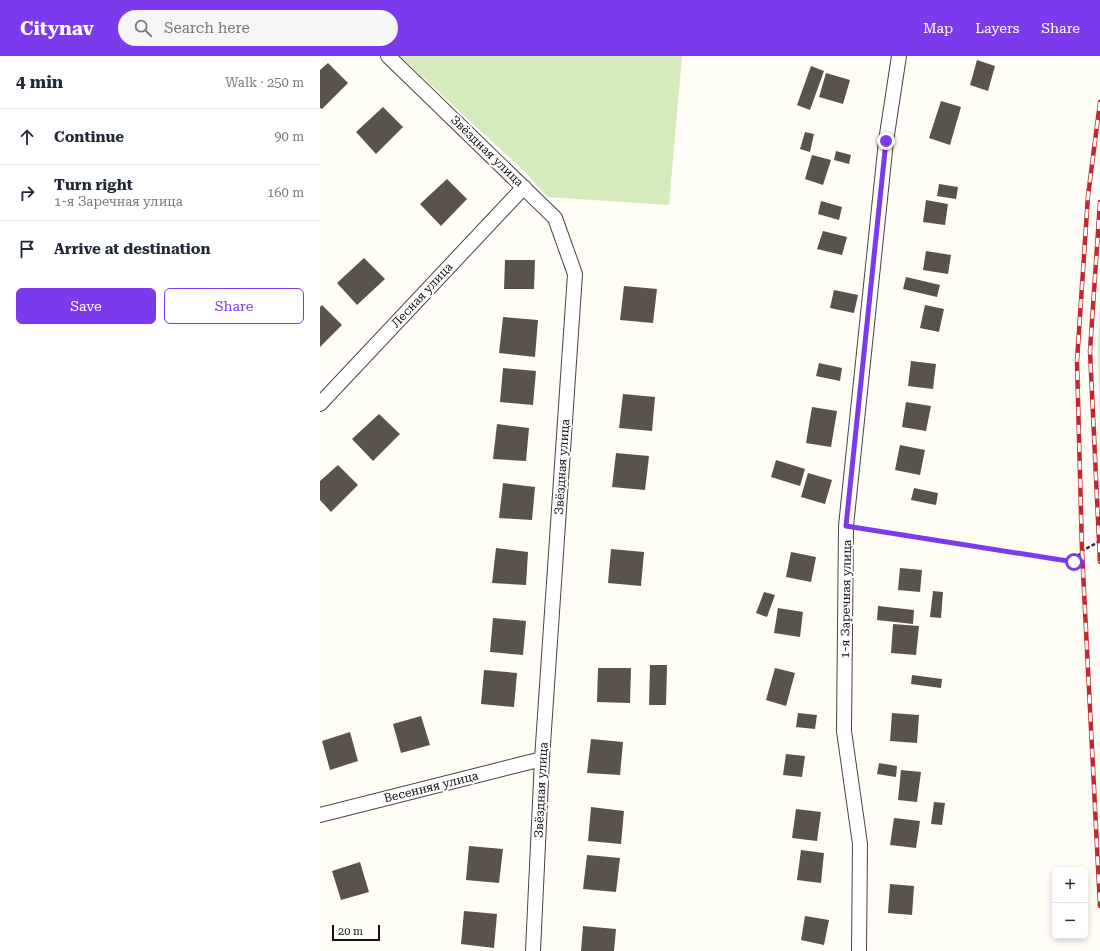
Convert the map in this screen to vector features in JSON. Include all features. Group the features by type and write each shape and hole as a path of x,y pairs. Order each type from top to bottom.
{"street":[{"name":"Звёздная улица","path":"388,56 524,186 555,218 575,274 542,759 533,951"},
{"name":"1-я Заречная улица","path":"859,951 860,844 844,731 846,526 886,141 899,56"},
{"name":"Лесная улица","path":"320,404 524,186"},
{"name":"Весенняя улица","path":"320,815 542,759"}],"path":[{"path":"846,526 1074,562 1082,551 1100,541"}],"green space":[{"path":"400,56 682,56 669,205 547,197 527,174"},
{"path":"1100,295 1100,442 1098,348"}],"building":[{"path":"977,60 995,66 988,91 970,85"},
{"path":"328,63 348,83 322,109 320,108 320,70"},
{"path":"811,66 824,71 810,110 797,105"},
{"path":"826,73 850,80 843,104 819,97"},
{"path":"941,101 961,107 950,145 929,138"},
{"path":"383,107 403,127 376,154 356,132"},
{"path":"805,132 814,134 810,152 800,149"},
{"path":"836,151 851,155 849,164 834,160"},
{"path":"812,155 831,160 823,185 805,179"},
{"path":"447,179 467,199 441,226 420,204"},
{"path":"939,184 958,187 956,199 937,196"},
{"path":"926,200 948,204 945,225 923,222"},
{"path":"821,201 842,207 839,220 818,214"},
{"path":"823,231 847,237 842,255 817,249"},
{"path":"926,251 951,255 948,274 923,270"},
{"path":"364,258 385,279 357,305 337,283"},
{"path":"505,260 535,260 534,289 504,289"},
{"path":"906,277 940,285 937,297 903,289"},
{"path":"624,286 657,289 653,323 620,320"},
{"path":"834,290 858,295 854,313 830,308"},
{"path":"322,305 342,325 320,347 320,307"},
{"path":"925,305 944,309 939,332 920,328"},
{"path":"503,317 538,320 535,357 499,353"},
{"path":"911,361 936,364 933,389 908,386"},
{"path":"819,363 842,368 840,381 816,376"},
{"path":"503,368 536,371 533,405 500,402"},
{"path":"623,394 655,397 652,431 619,428"},
{"path":"906,402 931,406 926,431 902,427"},
{"path":"812,407 837,411 831,447 806,443"},
{"path":"379,414 400,434 373,461 352,439"},
{"path":"497,424 529,428 526,461 493,459"},
{"path":"900,445 925,450 920,475 895,470"},
{"path":"616,453 649,456 645,490 612,487"},
{"path":"776,460 805,469 800,486 771,477"},
{"path":"338,465 358,485 331,512 320,500 320,481"},
{"path":"808,473 832,480 825,504 801,497"},
{"path":"503,483 535,487 532,520 499,518"},
{"path":"914,488 938,493 936,505 911,500"},
{"path":"496,548 528,552 526,585 492,583"},
{"path":"611,549 644,552 641,586 608,583"},
{"path":"791,552 816,557 811,582 786,577"},
{"path":"900,568 922,570 920,592 898,590"},
{"path":"933,591 943,592 941,618 930,617"},
{"path":"764,592 775,595 767,617 756,613"},
{"path":"878,606 914,610 913,624 877,620"},
{"path":"778,608 803,612 800,637 774,633"},
{"path":"493,618 526,621 523,655 490,652"},
{"path":"893,624 919,626 916,655 891,653"},
{"path":"650,665 667,665 666,705 649,705"},
{"path":"598,668 631,668 630,703 597,702"},
{"path":"775,668 795,673 786,706 766,700"},
{"path":"484,670 517,673 514,707 481,704"},
{"path":"912,675 942,679 941,688 911,684"},
{"path":"798,713 817,715 815,729 796,727"},
{"path":"892,713 919,715 917,743 890,741"},
{"path":"421,716 430,745 401,753 393,724"},
{"path":"350,732 358,761 330,770 322,741"},
{"path":"591,739 623,742 620,775 587,773"},
{"path":"786,754 805,756 802,777 783,775"},
{"path":"879,763 897,766 896,777 877,774"},
{"path":"901,770 921,772 917,802 898,800"},
{"path":"934,802 945,803 942,825 931,824"},
{"path":"591,807 624,811 621,844 588,841"},
{"path":"796,809 821,812 817,841 792,838"},
{"path":"894,818 920,821 916,848 890,845"},
{"path":"469,846 503,849 499,883 466,880"},
{"path":"801,850 824,853 821,883 797,880"},
{"path":"587,855 620,858 616,892 583,889"},
{"path":"360,862 369,892 341,900 332,871"},
{"path":"890,884 914,886 912,915 888,913"},
{"path":"464,911 497,914 494,948 461,944"},
{"path":"805,916 829,920 824,945 801,940"},
{"path":"583,926 616,929 614,951 581,951"}],"railway":[{"path":"1100,102 1088,196 1077,361 1082,551 1100,906"},
{"path":"1100,202 1090,351 1100,562"}],"route":[{"path":"886,141 846,526 1074,562"}]}
